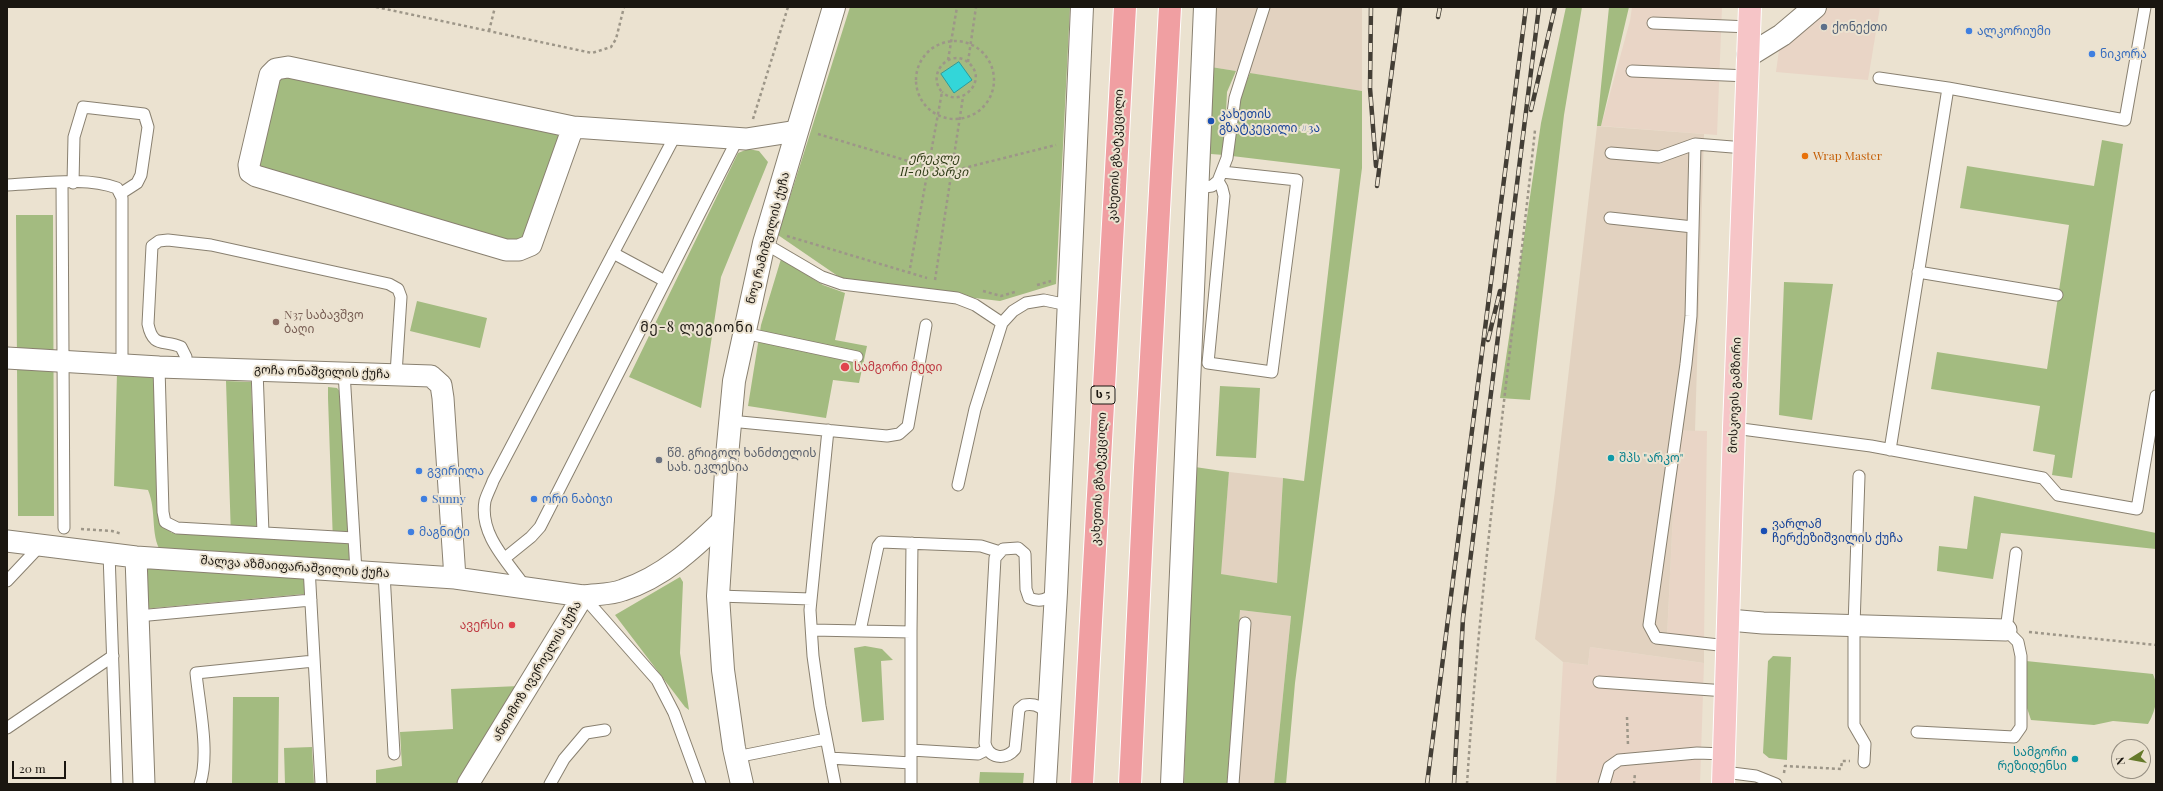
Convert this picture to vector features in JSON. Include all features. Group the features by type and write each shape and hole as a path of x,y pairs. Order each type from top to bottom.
{"highway":[{"name":"კახეთის გზატკეცილი","path":"1082,784 1125,7"},
{"path":"1130,784 1146,444 1170,7"}],"main road":[{"name":"მოსკოვის გამზირი","path":"1724,770 1734,428 1750,17"}],"street":[{"name":"ნოე რამიშვილის ქუჩა","path":"742,784 736,757 723,670 718,596 734,382 764,243 808,133 834,7"},
{"path":"1045,784 1056,592 1082,7"},
{"path":"1172,784 1205,7"},
{"path":"1748,66 1815,7"},
{"path":"574,127 530,245 518,250 506,250 256,176 250,172 249,166 270,75 276,69 288,67 574,127 742,139 808,133"},
{"name":"გოჩა ონაშვილის ქუჩა","path":"7,358 159,367 431,376 441,385 444,398 455,578"},
{"name":"ანთიმოზ ივერიელის ქუჩა","path":"468,784 583,596 621,591 646,582 684,557 723,520"},
{"name":"შალვა აზმაიფარაშვილის ქუჩა","path":"7,541 136,557 309,567 455,578 583,596"},
{"path":"136,557 144,784"},
{"path":"1729,620 1854,626 2006,630"}],"lane":[{"path":"1197,188 1212,186 1220,177 1227,158 1234,98 1264,7"},
{"path":"1879,78 1948,88 2125,120 2145,7"},
{"path":"1653,23 1750,17"},
{"path":"1632,71 1748,66"},
{"path":"1890,450 1948,88"},
{"path":"64,528 64,361 67,183 74,137 83,107 144,114 148,127 141,175 137,183 120,194"},
{"path":"527,588 489,535 484,517 485,500 493,481 676,134"},
{"path":"505,558 531,537 540,527 665,281 742,139"},
{"path":"1694,144 1691,316 1686,364 1649,625 1656,638 1728,646"},
{"path":"1611,153 1659,157 1694,144 1745,148"},
{"path":"1220,177 1297,180 1272,372 1208,363 1224,196 1220,177"},
{"path":"7,185 104,183 117,188 122,198 122,364"},
{"path":"1610,218 1693,227"},
{"path":"184,368 186,358 181,347 162,344 154,339 148,324 152,246 159,241 168,240 211,244 389,284 398,289 401,297 396,374"},
{"path":"764,243 822,277 842,284 957,298 975,305 1002,323"},
{"path":"613,253 665,281"},
{"path":"1918,272 2057,294"},
{"path":"958,485 975,409 1002,323 1013,311 1026,303 1044,300 1063,304 1068,310"},
{"path":"730,420 888,436 899,434 908,426 926,325"},
{"path":"744,333 857,357"},
{"path":"159,367 163,512 165,522 177,528 354,538"},
{"path":"257,370 263,533"},
{"path":"344,372 356,571"},
{"path":"1734,428 1813,437 2043,478 2058,495 2137,509 2156,401"},
{"path":"828,430 811,599 812,630 819,699 835,784"},
{"path":"1859,476 1854,626 1854,725 1865,744 1864,762"},
{"path":"860,631 878,546 885,542 981,546 1000,552"},
{"path":"911,784 912,543"},
{"path":"7,581 41,545"},
{"path":"1048,718 1045,710 1040,706 1024,705 1019,708 1015,749 1011,754 998,757 992,755 986,750 985,743 994,558 1003,549 1011,547 1018,548 1025,554 1026,589 1029,598 1037,601 1047,599 1056,592"},
{"path":"109,553 117,784"},
{"path":"1917,732 2014,737 2021,727 2021,656 2018,642 2006,630 2016,553"},
{"path":"309,567 321,784"},
{"path":"384,573 394,754"},
{"path":"583,596 657,680 674,713 696,768 700,784"},
{"path":"718,596 811,599"},
{"path":"138,616 311,600"},
{"path":"1233,784 1245,623"},
{"path":"812,630 911,632"},
{"path":"7,728 113,656"},
{"path":"200,784 203,775 204,749 196,673 314,661"},
{"path":"1600,682 1726,690"},
{"path":"550,784 564,759 586,733 606,730"},
{"path":"736,757 826,739"},
{"path":"911,750 978,754 986,750"},
{"path":"1604,784 1609,767 1619,760 1697,753 1724,770 1780,781"},
{"path":"830,758 911,763"}],"path":[{"path":"376,7 592,53 611,47 616,39 624,7"},
{"path":"489,31 495,7"},
{"path":"742,139 788,7"},
{"path":"948,60 957,7"},
{"path":"968,62 976,7"},
{"path":"952,40 970,44 986,56 992,67 994,79 992,92 986,103 978,112 953,119 938,115 929,109 921,99 916,86 916,73 921,61 929,51 940,44 952,40"},
{"path":"960,59 968,62 974,70 975,83 968,94 963,97 950,97 942,92 936,76 942,64 948,60 960,59"},
{"path":"910,274 942,92"},
{"path":"935,280 963,97"},
{"path":"1467,784 1474,669 1483,573 1516,314 1535,130"},
{"path":"808,133 928,167 952,171 1075,140"},
{"path":"786,236 910,274 942,282"},
{"path":"1030,287 1051,280"},
{"path":"979,290 1001,296 1022,289"},
{"path":"2006,630 2156,645"},
{"path":"1627,717 1628,760"},
{"path":"1780,781 1785,766 1841,769 1842,761 1864,762"}],"shaded area":[{"path":"1214,7 1362,7 1362,91 1211,67"},
{"path":"1632,7 1722,7 1717,135 1601,126 1630,21"},
{"path":"1807,7 1880,7 1868,80 1776,72 1779,50 1791,26"},
{"path":"1597,126 1704,134 1695,431 1677,430 1667,637 1704,641 1704,663 1590,647 1588,665 1563,662 1535,639 1555,491"},
{"path":"1677,430 1707,431 1704,641 1667,637"},
{"path":"1229,472 1283,478 1277,583 1220,574"},
{"path":"1240,610 1291,616 1274,784 1227,784"},
{"path":"1590,647 1704,663 1700,784 1556,784 1563,662 1588,665"}],"green space":[{"name":"ერეკლე II-ის პარკი","path":"850,7 1070,7 1056,284 1000,301 848,283 778,235"},
{"path":"1566,7 1582,7 1564,115 1530,400 1500,398 1541,123"},
{"path":"1609,7 1629,7 1601,126 1597,126"},
{"path":"1211,67 1236,71 1227,92 1224,155 1211,154 1209,181 1205,174"},
{"path":"1250,73 1362,91 1362,168 1295,683 1286,784 1274,784 1291,616 1240,610 1227,784 1184,784 1195,467 1229,472 1221,574 1277,583 1283,478 1304,481 1340,169 1232,156 1240,97"},
{"path":"281,75 563,130 523,240 510,242 260,168 258,164"},
{"path":"2102,140 2123,144 2072,478 2052,475 2055,455 2033,451 2040,406 1931,389 1937,352 2047,369 2069,225 1960,208 1967,166 2094,186"},
{"path":"748,149 759,151 768,162 721,277 701,408 629,377 738,153"},
{"path":"16,215 53,215 54,516 18,516"},
{"path":"781,259 823,285 845,293 835,340 867,346 859,383 833,380 826,418 748,406 761,325"},
{"path":"1784,282 1833,284 1812,420 1779,415"},
{"path":"417,301 487,318 480,348 410,331"},
{"path":"156,372 161,524 172,533 231,537 226,381 251,382 257,537 333,543 328,387 337,388 341,393 350,562 161,552 154,530 151,498 148,490 114,486 117,373"},
{"path":"1220,386 1260,388 1256,458 1216,456"},
{"path":"1974,496 2156,533 2156,549 2001,533 1993,579 1937,571 1939,546 1967,549"},
{"path":"148,562 304,577 304,594 143,609 143,571"},
{"path":"680,577 683,582 680,653 689,710 685,707 615,615"},
{"path":"865,646 882,649 893,660 881,661 884,720 862,722 854,648"},
{"path":"1773,656 1791,657 1787,760 1769,758 1763,753 1768,661"},
{"path":"2026,661 2153,674 2157,693 2154,712 2148,724 2113,721 2094,725 2031,720 2026,705"},
{"path":"519,686 459,784 376,784 376,770 402,766 400,732 453,729 451,689"},
{"path":"233,697 279,697 278,784 232,784"},
{"path":"312,747 314,784 285,784 284,748"},
{"path":"980,772 1024,773 1023,784 979,784"}],"water":[{"path":"959,62 972,80 954,93 941,74"}],"railway":[{"path":"1371,7 1370,88 1376,166"},
{"path":"1377,186 1400,7"},
{"path":"1438,17 1440,7"},
{"path":"1427,784 1526,7"},
{"path":"1454,784 1463,618 1539,7"},
{"path":"1531,110 1555,7"},
{"path":"1488,340 1500,291"}],"place":[{"name":"ქონექთი","path":"1824,27"},
{"name":"ალკორიუმი","path":"1969,31"},
{"name":"ნიკორა","path":"2092,54"},
{"name":"კახეთის გზატკეცილი #3ა","path":"1211,121"},
{"name":"Wrap Master","path":"1805,156"},
{"name":"N37 საბავშვო ბაღი","path":"276,322"},
{"name":"სამგორი მედი","path":"845,367"},
{"name":"შპს \"არკო\"","path":"1611,458"},
{"name":"წმ. გრიგოლ ხანძთელის სახ. ეკლესია","path":"659,460"},
{"name":"გვირილა","path":"419,471"},
{"name":"Sunny","path":"424,499"},
{"name":"ორი ნაბიჯი","path":"534,499"},
{"name":"ვარლამ ჩერქეზიშვილის ქუჩა","path":"1764,531"},
{"name":"მაგნიტი","path":"411,532"},
{"name":"ავერსი","path":"512,625"},
{"name":"სამგორი რეზიდენსი","path":"2075,759"}],"district":[{"name":"მე-8 ლეგიონი","path":"697,328"}]}
